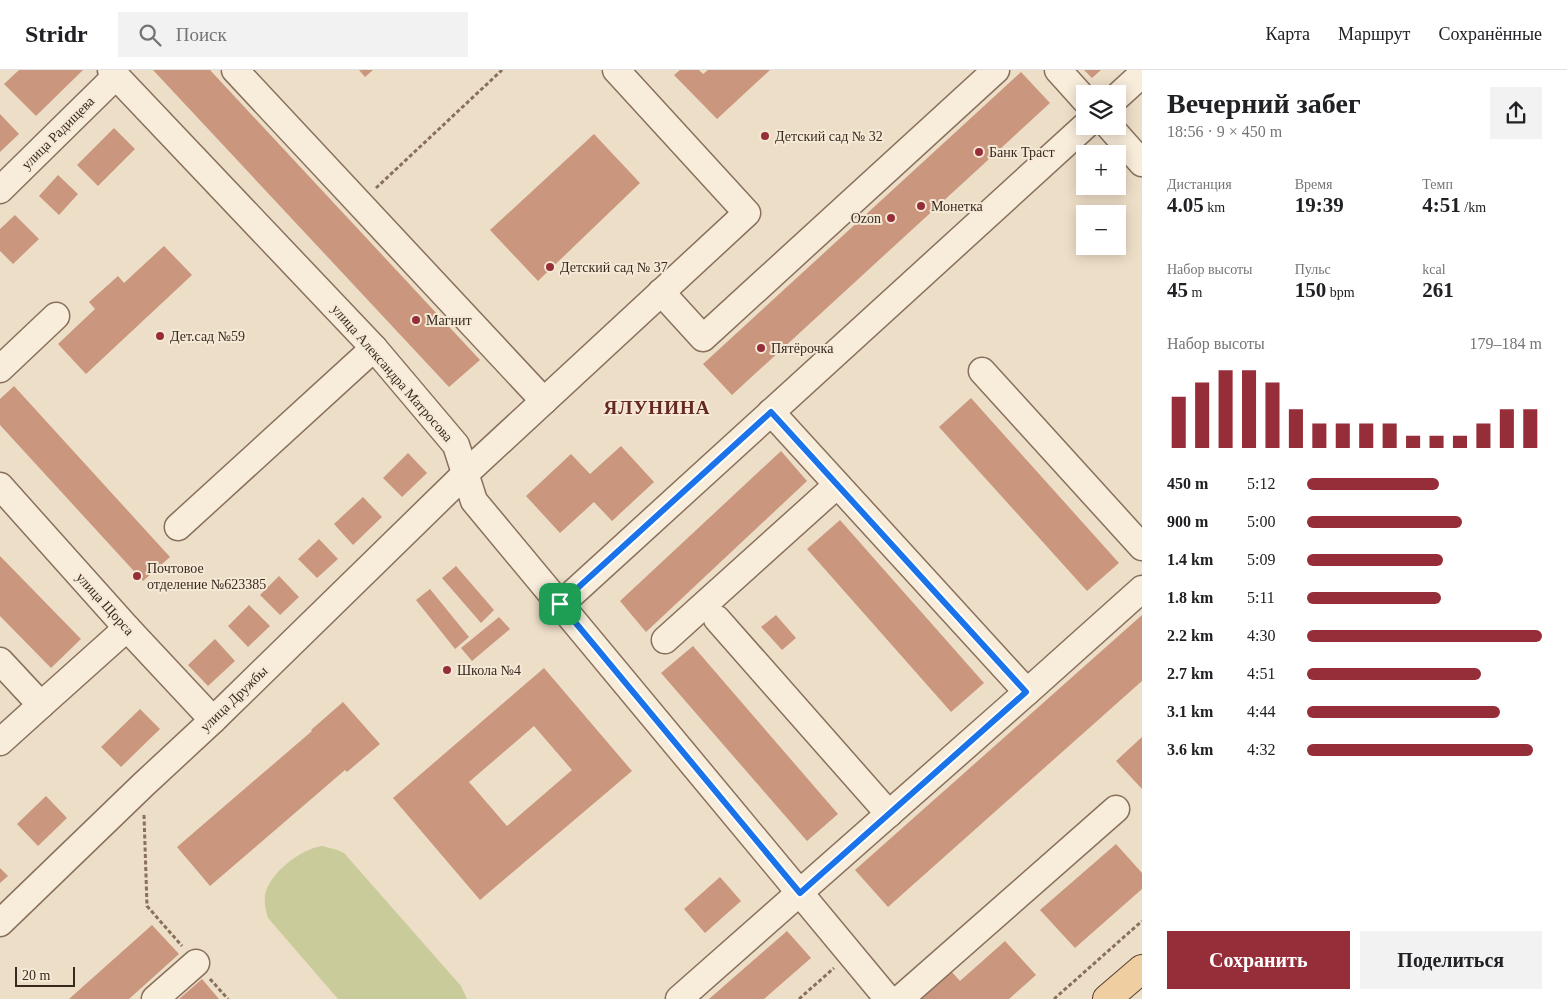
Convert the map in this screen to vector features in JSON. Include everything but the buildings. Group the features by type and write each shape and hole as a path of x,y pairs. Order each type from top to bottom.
{"main road":[{"path":"1107,999 1141,971"}],"street":[{"path":"234,70 544,401"},
{"name":"улица Дружбы","path":"0,922 213,720 465,474 747,212 616,70"},
{"path":"662,292 703,338 996,70"},
{"path":"1058,70 1076,90"},
{"name":"улица Радищева","path":"0,190 114,73"},
{"name":"улица Александра Матросова","path":"114,73 374,348 456,445 474,502 888,999"},
{"path":"1126,89 1142,74"},
{"path":"560,604 1076,134"},
{"path":"1117,135 1142,164"},
{"path":"0,369 56,316"},
{"path":"178,527 374,348"},
{"path":"982,372 1142,547"},
{"path":"771,412 1026,692"},
{"path":"664,640 837,485"},
{"name":"улица Щорса","path":"0,486 126,628 213,720"},
{"path":"679,999 1142,589"},
{"path":"717,618 889,814"},
{"path":"0,742 126,628"},
{"path":"0,661 41,705"},
{"path":"900,999 1116,809"},
{"path":"155,999 196,963"}],"path":[{"path":"359,204 502,70"},
{"path":"143,785 148,906 196,963"},
{"path":"1054,999 1142,921"},
{"path":"799,999 850,954"}],"green space":[{"path":"322,846 344,853 461,986 467,999 338,999 268,918 265,904 265,895 268,887 279,871 296,857"}],"place":[{"name":"Детский сад № 32","path":"765,136"},
{"name":"Банк Траст","path":"979,152"},
{"name":"Монетка","path":"921,206"},
{"name":"Ozon","path":"891,218"},
{"name":"Детский сад № 37","path":"550,267"},
{"name":"Магнит","path":"416,320"},
{"name":"Дет.сад №59","path":"160,336"},
{"name":"Пятёрочка","path":"761,348"},
{"name":"Почтовое отделение №623385","path":"137,576"},
{"name":"Школа №4","path":"447,670"}],"district":[{"name":"ЯЛУНИНА","path":"657,407"}],"route":[{"path":"771,412 1026,692 800,893 560,604 771,412"}]}
